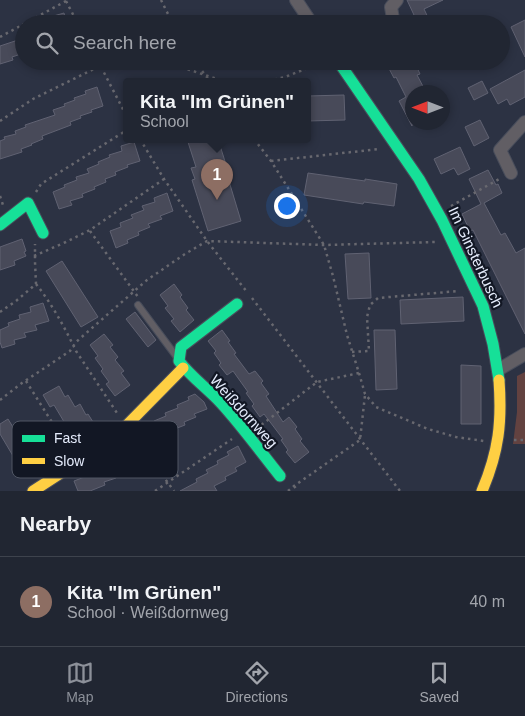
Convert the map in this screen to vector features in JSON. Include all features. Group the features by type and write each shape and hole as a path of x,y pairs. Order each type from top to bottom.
{"street":[{"path":"296,0 306,15"},
{"path":"392,15 391,7 396,0"},
{"name":"Im Ginsterbusch","path":"344,70 422,185 476,289 486,314 498,370 498,440 493,463 482,491"},
{"path":"511,173 500,150 525,122"},
{"path":"0,225 28,203 42,233"},
{"path":"131,421 181,365 181,347 237,304"},
{"path":"498,370 525,354"},
{"name":"Weißdornweg","path":"181,365 218,400 280,476"},
{"path":"32,491 52,478"}],"lane":[{"path":"138,305 181,365"}],"path":[{"path":"40,15 66,0 74,15"},
{"path":"161,0 168,15"},
{"path":"0,37 15,29"},
{"path":"0,121 33,100 92,70"},
{"path":"102,70 123,109"},
{"path":"189,70 213,78"},
{"path":"201,70 206,76"},
{"path":"281,78 302,70"},
{"path":"28,203 41,184 123,133"},
{"path":"142,143 207,241 400,491"},
{"path":"257,143 271,161 324,245 365,394 360,440 288,491"},
{"path":"271,161 396,147"},
{"path":"437,213 511,173"},
{"path":"34,256 90,230 164,178"},
{"path":"90,230 142,302 138,305"},
{"path":"42,233 35,243 36,284 122,421"},
{"path":"0,400 70,351 76,342 146,280 207,241 324,245 452,241"},
{"path":"0,312 36,284"},
{"path":"352,352 369,351 367,317 370,305 378,298 476,289"},
{"path":"317,382 359,373"},
{"path":"25,381 51,421"},
{"path":"365,394 376,407 428,429 456,437 486,442 498,440"},
{"path":"164,478 174,491"},
{"path":"294,486 298,491"}],"shaded area":[{"path":"525,372 525,444 513,444 517,412 517,376"}],"building":[{"path":"407,0 443,0 424,9 427,15 414,15"},
{"path":"525,20 525,57 511,27"},
{"path":"15,41 15,56 12,57 13,60 0,64 0,46"},
{"path":"390,70 418,70 420,74 417,75 422,85 405,85 405,95 396,77 394,78"},
{"path":"525,70 525,97 510,105 507,99 498,104 490,89"},
{"path":"482,81 488,93 474,100 468,88"},
{"path":"97,87 103,106 80,116 81,118 70,122 71,125 42,136 43,139 21,149 22,152 0,159 0,141 5,139 4,137 16,134 15,131 26,127 25,125 55,115 53,110 65,106 64,104 75,100 74,98 86,94 85,91"},
{"path":"344,95 345,120 311,121 311,96"},
{"path":"405,98 405,113 399,101"},
{"path":"480,120 489,138 474,146 465,127"},
{"path":"134,143 140,161 127,165 128,167 115,172 116,175 105,179 106,182 82,194 83,197 70,201 72,205 59,209 53,192 77,180 76,177 89,173 87,169 110,157 109,155 122,151 121,146"},
{"path":"188,143 219,143 241,221 208,231 192,180 195,179 191,168 196,167"},
{"path":"460,147 470,169 458,175 454,168 441,174 434,159"},
{"path":"488,170 502,193 484,203 501,235 505,233 516,253 525,248 525,334 473,230 470,231 462,214 481,204 469,179"},
{"path":"308,173 397,184 394,206 364,202 363,204 304,195"},
{"path":"167,193 173,211 160,216 162,219 148,224 150,227 138,232 139,235 127,240 128,243 116,248 110,231 121,227 120,223 133,218 131,215 144,210 142,206 155,202 154,198"},
{"path":"22,239 26,256 14,261 15,265 0,270 0,247"},
{"path":"369,253 371,298 348,299 345,254"},
{"path":"62,261 98,317 81,327 46,271"},
{"path":"174,284 188,308 186,310 194,320 180,332 171,321 174,319 165,308 168,306 160,295"},
{"path":"463,297 464,321 401,324 400,300"},
{"path":"43,303 49,321 35,325 37,330 24,333 26,337 14,340 15,344 2,348 0,330 9,326 8,323 20,319 19,315 31,312 30,307"},
{"path":"135,312 156,340 148,347 126,319"},
{"path":"222,330 236,353 234,354 249,374 255,371 263,381 261,383 269,394 266,396 283,422 289,417 297,427 295,429 302,439 300,441 309,452 295,463 286,452 288,450 281,440 283,439 264,414 260,417 252,406 254,404 246,393 248,392 233,371 227,375 219,365 221,363 214,353 216,351 208,341"},
{"path":"374,330 395,330 397,389 376,390"},
{"path":"104,334 113,345 110,347 118,357 115,360 124,371 121,373 130,385 115,396 106,384 109,382 95,358 98,356 90,345"},
{"path":"461,365 481,366 481,424 461,424"},
{"path":"59,386 65,397 68,395 75,407 80,404 86,415 88,414 92,421 64,421 54,405 50,407 43,395"},
{"path":"195,394 204,402 207,409 194,414 196,417 184,422 185,425 178,428 178,421 154,421 166,416 165,413 178,408 177,405 189,400 188,397"},
{"path":"8,419 12,426 12,454 0,434 0,424"},
{"path":"238,446 246,462 235,468 237,471 225,477 226,480 214,486 217,491 180,491 197,482 196,479 208,473 206,470 218,464 217,461 229,455 227,452"},
{"path":"82,478 116,478 104,482 105,485 90,491 78,491 74,481"}],"traffic: fast":[{"path":"344,70 419,179 442,220 483,306 493,344 499,380"},
{"path":"0,225 28,203 43,233"},
{"path":"237,304 181,347 179,361 229,412 280,476"}],"traffic: slow":[{"path":"131,421 183,368"},
{"path":"482,491 492,463 498,436 500,409 499,380"},
{"path":"33,491 53,478"}],"place":[{"name":"Kita \"Im Grünen\"","path":"217,200"}]}
